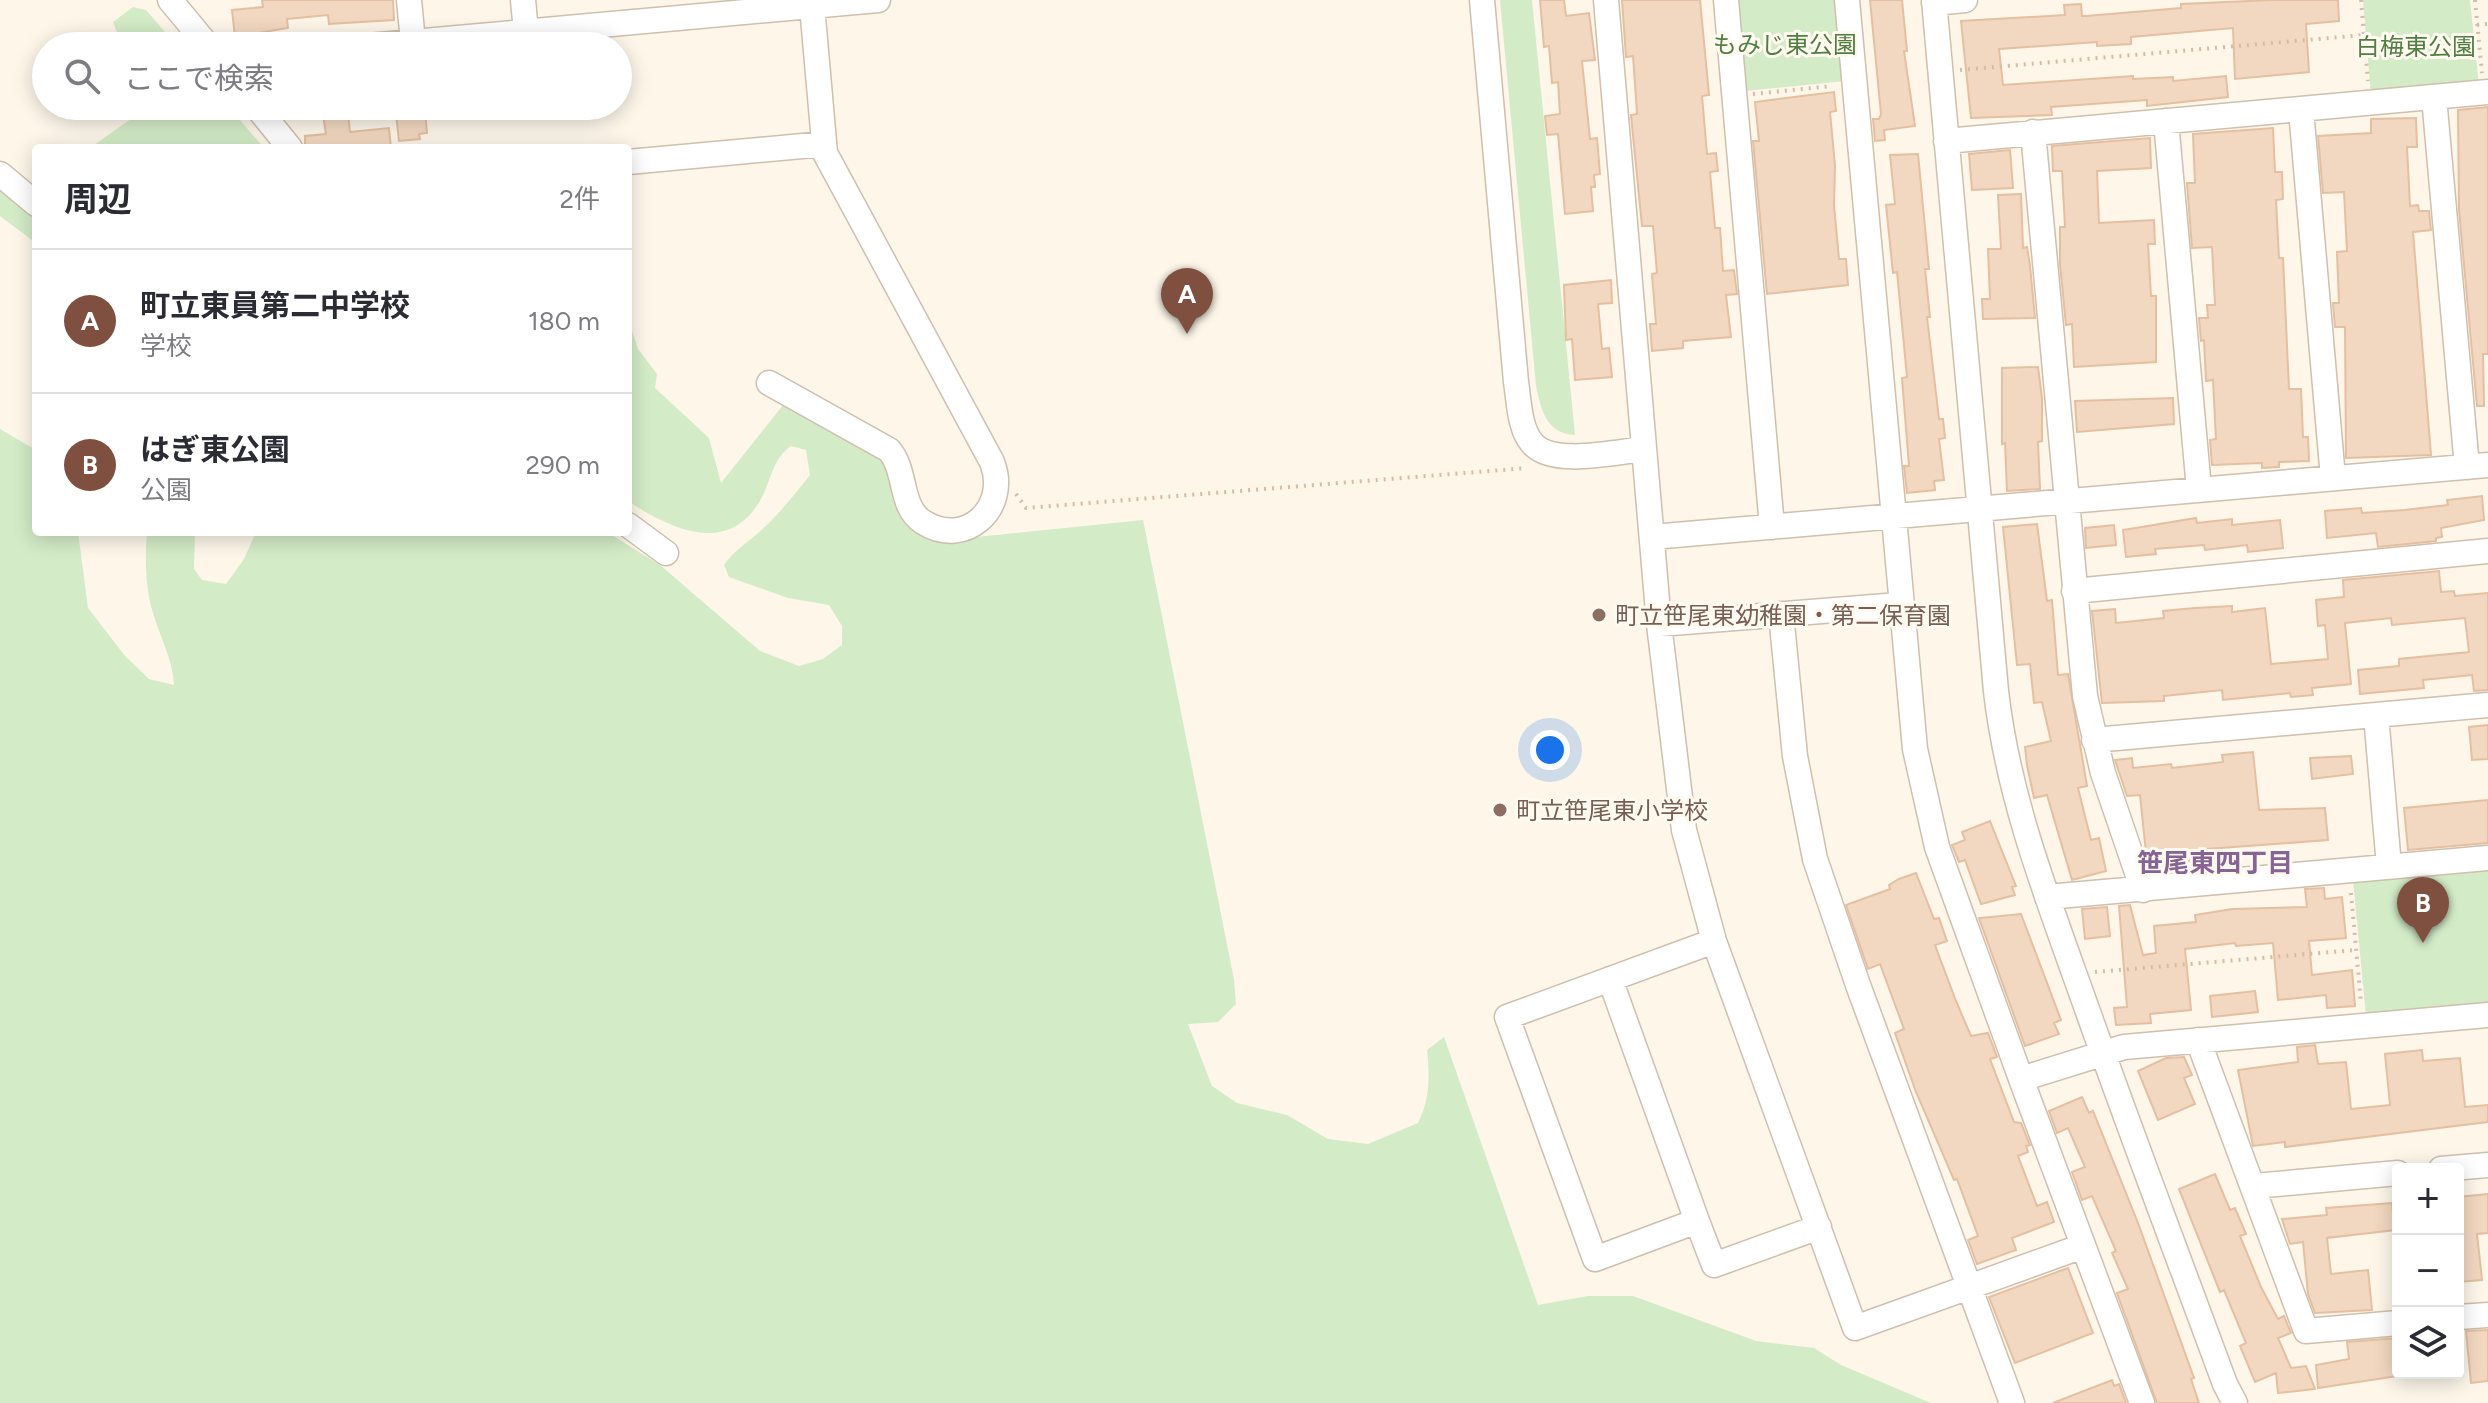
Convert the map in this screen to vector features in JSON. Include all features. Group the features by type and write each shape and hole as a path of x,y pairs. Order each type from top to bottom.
{"street":[{"path":"170,0 196,32"},
{"path":"409,0 412,32"},
{"path":"523,0 526,32 612,12 812,6 878,0"},
{"path":"1482,0 1516,382 1526,433 1540,450 1563,456 1644,449"},
{"path":"1606,0 1659,624 1679,802 1714,941 1855,1328 2083,1246"},
{"path":"1726,0 1772,527"},
{"path":"1847,0 1899,605 1909,704 1927,816 2142,1403"},
{"path":"1965,0 1934,1 2002,740 2013,795 2047,897 2225,1384 2235,1403"},
{"path":"769,383 889,450 897,460 913,514 936,528 957,530 987,513 997,493 998,476 992,462 825,153 812,6"},
{"path":"1946,141 2486,92"},
{"path":"1652,537 2478,466 2434,97"},
{"path":"2301,110 2333,478"},
{"path":"267,120 287,144"},
{"path":"2166,121 2199,489"},
{"path":"2033,132 2085,696 2094,740 2143,890"},
{"path":"632,162 824,144"},
{"path":"0,174 32,201"},
{"path":"632,528 666,553"},
{"path":"2074,591 2488,551"},
{"path":"1659,624 1899,605"},
{"path":"1781,614 1795,756 1815,859 1858,985 2012,1403"},
{"path":"2094,740 2488,705"},
{"path":"2376,715 2389,866"},
{"path":"2047,897 2488,858"},
{"path":"1697,1221 1595,1259 1507,1017 1714,941"},
{"path":"1610,979 1714,1265 1819,1227"},
{"path":"2021,1079 2102,1052 2198,1040 2488,1015"},
{"path":"2198,1040 2306,1331 2392,1324"},
{"path":"2464,1167 2488,1165"},
{"path":"2254,1186 2392,1174"},
{"path":"2464,1317 2488,1315"}],"path":[{"path":"2361,0 2370,103"},
{"path":"2475,0 2486,92"},
{"path":"2477,25 2488,24"},
{"path":"1958,71 2364,35"},
{"path":"1734,95 1854,84"},
{"path":"992,462 1026,508 1534,467"},
{"path":"2349,870 2362,1026"},
{"path":"2094,972 2356,950"}],"green space":[{"path":"1500,0 1532,0 1575,435 1557,430 1546,419 1536,386"},
{"name":"もみじ東公園","path":"1736,0 1838,0 1845,81 1744,91"},
{"name":"白梅東公園","path":"2363,0 2470,0 2479,86 2371,95"},
{"path":"133,7 146,10 165,32 117,32 113,22"},
{"path":"129,120 240,120 261,144 96,144"},
{"path":"0,182 32,212 32,240 0,216"},
{"path":"632,330 638,349 657,374 655,388 709,438 721,483 783,405 884,454 948,540 1143,520 1234,980 1236,1004 1218,1022 1188,1024 1212,1086 1237,1103 1287,1115 1328,1139 1368,1144 1418,1123 1428,1087 1427,1050 1444,1037 1538,1305 1588,1296 1633,1296 1756,1341 1814,1348 1841,1365 1931,1403 0,1403 0,429 32,448 32,536 79,536 88,608 125,656 149,679 174,685 148,593 147,536 195,536 194,569 202,580 226,584 244,559 254,536 613,536 660,565 760,651 799,666 823,659 842,645 842,626 829,605 788,598 729,577 724,565 785,506 810,475 806,450 791,446 785,451 751,513 736,526 719,532 701,533 664,522 632,504"},
{"path":"2488,868 2488,1006 2366,1016 2353,880"}],"building":[{"path":"262,0 393,0 394,20 329,24 328,15 287,19 288,28 234,32 232,10 263,7"},
{"path":"1540,0 1564,0 1566,16 1589,13 1595,60 1582,61 1590,139 1597,138 1600,174 1594,175 1595,187 1591,187 1593,211 1565,214 1558,134 1547,135 1545,116 1560,114 1558,82 1552,83 1549,46 1544,47"},
{"path":"1622,0 1700,0 1709,95 1702,96 1707,154 1716,153 1718,171 1710,172 1715,228 1720,228 1723,271 1734,270 1737,294 1726,295 1731,337 1683,341 1683,348 1652,351 1650,324 1656,324 1652,274 1657,273 1653,226 1642,226 1631,115 1637,114 1633,56 1626,57"},
{"path":"1870,0 1902,0 1907,51 1904,51 1915,126 1884,130 1885,140 1875,141 1873,119 1879,119 1881,114"},
{"path":"2338,0 2339,21 2306,24 2309,72 2235,79 2233,28 2131,37 2131,44 2097,46 2097,42 1999,49 2003,85 2133,76 2133,79 2173,77 2173,81 2226,76 2228,97 2147,106 2147,100 2051,107 2052,115 1971,118 1961,21 2065,15 2064,5 2081,4 2082,16 2086,16 2181,8 2181,4"},
{"path":"1834,92 1836,111 1830,112 1835,166 1834,205 1839,259 1846,259 1848,285 1767,294 1753,141 1759,141 1755,102"},
{"path":"2488,107 2488,354 2483,354 2484,406 2477,406 2459,210 2458,110"},
{"path":"2416,118 2417,147 2407,147 2410,206 2418,205 2419,211 2429,211 2431,230 2413,232 2431,455 2346,458 2345,327 2335,327 2333,303 2339,303 2337,252 2347,251 2344,192 2323,193 2318,136 2371,133 2371,119"},
{"path":"324,120 349,120 350,132 389,128 391,144 305,144 305,136 326,134"},
{"path":"397,120 426,120 427,133 419,134 420,139 399,141"},
{"path":"2273,128 2275,172 2282,172 2283,199 2276,200 2279,258 2283,258 2289,389 2301,389 2303,437 2308,437 2309,461 2279,462 2279,467 2262,468 2262,463 2212,465 2210,440 2216,439 2213,380 2206,381 2204,340 2201,341 2199,318 2208,318 2207,305 2215,305 2212,247 2192,248 2187,183 2195,183 2193,134"},
{"path":"2150,138 2151,168 2097,171 2099,223 2154,220 2155,244 2148,244 2151,296 2156,296 2156,362 2074,367 2072,324 2066,325 2060,264 2060,227 2065,227 2062,171 2053,171 2052,146"},
{"path":"2010,150 2013,188 1972,190 1969,154"},
{"path":"1918,154 1929,269 1925,269 1930,317 1927,317 1939,419 1943,419 1945,438 1939,439 1944,480 1934,481 1935,490 1907,493 1904,466 1909,466 1902,378 1907,377 1897,272 1893,273 1886,205 1895,204 1890,155"},
{"path":"2021,194 2023,248 2027,247 2035,318 1983,319 1982,299 1990,299 1988,249 2001,249 1998,195"},
{"path":"1611,280 1612,303 1598,304 1602,349 1609,348 1612,377 1575,380 1572,339 1566,340 1564,285"},
{"path":"2038,367 2042,398 2042,441 2038,442 2040,489 2007,491 2005,443 2002,444 2002,368"},
{"path":"2173,398 2174,424 2077,432 2075,401"},
{"path":"2482,496 2484,520 2441,528 2442,537 2436,538 2436,541 2378,547 2376,533 2327,538 2325,511 2361,508 2362,513 2404,510 2448,505 2447,500"},
{"path":"2196,518 2197,523 2232,519 2232,525 2280,520 2283,548 2248,552 2247,545 2205,550 2204,545 2155,549 2156,554 2126,557 2123,530"},
{"path":"2037,524 2047,601 2052,600 2058,675 2068,674 2087,786 2078,788 2091,840 2099,838 2106,871 2072,880 2047,795 2034,798 2027,765 2025,747 2051,741 2042,702 2034,703 2030,664 2017,665 2003,527"},
{"path":"2114,525 2116,545 2086,548 2085,528"},
{"path":"2439,571 2441,592 2454,591 2455,596 2488,593 2488,690 2474,691 2472,675 2423,680 2424,688 2360,694 2358,670 2399,666 2399,659 2469,652 2465,618 2392,625 2391,618 2345,623 2351,684 2312,688 2313,695 2291,697 2290,693 2223,700 2222,690 2164,696 2164,701 2102,703 2092,611 2115,609 2116,623 2164,618 2163,611 2232,606 2232,612 2265,608 2271,664 2328,659 2325,625 2318,626 2316,600 2344,597 2343,580"},
{"path":"2488,725 2488,759 2472,760 2469,727"},
{"path":"2253,752 2259,810 2325,808 2328,840 2207,849 2208,859 2188,861 2186,849 2146,853 2140,795 2127,796 2115,760 2132,758 2133,768 2171,764 2172,768 2223,762 2222,755"},
{"path":"2351,756 2353,774 2312,779 2310,758"},
{"path":"2488,800 2488,843 2408,850 2404,808"},
{"path":"1990,821 2016,886 2012,887 2015,895 1981,904 1965,860 1959,862 1952,845 1965,840 1962,832"},
{"path":"1916,873 1934,919 1939,918 1947,941 1935,945 1956,1001 1971,1036 1988,1033 1997,1057 1990,1059 2014,1122 2021,1123 2030,1145 2026,1146 2028,1152 2018,1156 2037,1206 2047,1202 2054,1222 2012,1238 2016,1250 1977,1264 1968,1240 1978,1236 1957,1179 1954,1180 1916,1092 1895,1033 1904,1029 1880,964 1868,969 1846,905 1890,889 1889,885"},
{"path":"2324,888 2325,899 2342,897 2346,938 2309,941 2312,975 2352,970 2355,1006 2327,1008 2326,995 2278,1000 2273,943 2236,946 2235,943 2185,949 2191,1010 2150,1014 2151,1023 2116,1025 2114,1008 2127,1007 2119,906 2130,905 2143,955 2156,953 2154,926 2196,922 2195,915 2232,909 2307,907 2305,889"},
{"path":"2107,907 2110,936 2085,939 2082,909"},
{"path":"2021,914 2061,1020 2054,1023 2059,1034 2025,1046 1979,918"},
{"path":"2255,991 2258,1012 2212,1017 2210,996"},
{"path":"2315,1045 2318,1064 2346,1062 2351,1109 2390,1105 2385,1054 2422,1050 2423,1061 2460,1058 2465,1107 2488,1105 2488,1122 2285,1147 2285,1142 2253,1146 2238,1070 2298,1062 2297,1047"},
{"path":"2184,1057 2192,1075 2184,1078 2195,1104 2158,1120 2138,1071 2166,1058"},
{"path":"2082,1097 2089,1113 2093,1111 2138,1223 2194,1378 2191,1379 2199,1403 2157,1403 2117,1293 2128,1289 2112,1253 2116,1251 2092,1196 2082,1200 2072,1172 2085,1167 2068,1128 2057,1133 2049,1111"},
{"path":"2215,1174 2230,1210 2235,1208 2246,1234 2240,1236 2261,1287 2278,1319 2284,1316 2291,1333 2278,1338 2291,1368 2306,1366 2315,1389 2278,1393 2276,1373 2255,1382 2240,1346 2246,1343 2224,1290 2220,1292 2179,1189"},
{"path":"2488,1194 2488,1233 2477,1234 2482,1280 2464,1282 2464,1196"},
{"path":"2392,1203 2392,1230 2327,1238 2331,1274 2368,1270 2372,1310 2315,1313 2308,1294 2303,1242 2290,1244 2282,1219 2327,1215 2326,1208"},
{"path":"2068,1268 2093,1333 2015,1363 1989,1297"},
{"path":"2488,1330 2488,1381 2471,1383 2466,1331"},
{"path":"2392,1338 2392,1377 2318,1388 2316,1365 2349,1359 2347,1342"},
{"path":"2112,1380 2114,1386 2119,1384 2126,1403 2053,1403"}],"place":[{"name":"町立東員第二中学校","path":"1187,334"},
{"name":"町立笹尾東幼稚園・第二保育園","path":"1599,615"},
{"name":"町立笹尾東小学校","path":"1500,810"},
{"name":"はぎ東公園","path":"2423,943"}],"district":[{"name":"笹尾東四丁目","path":"2215,863"}]}
